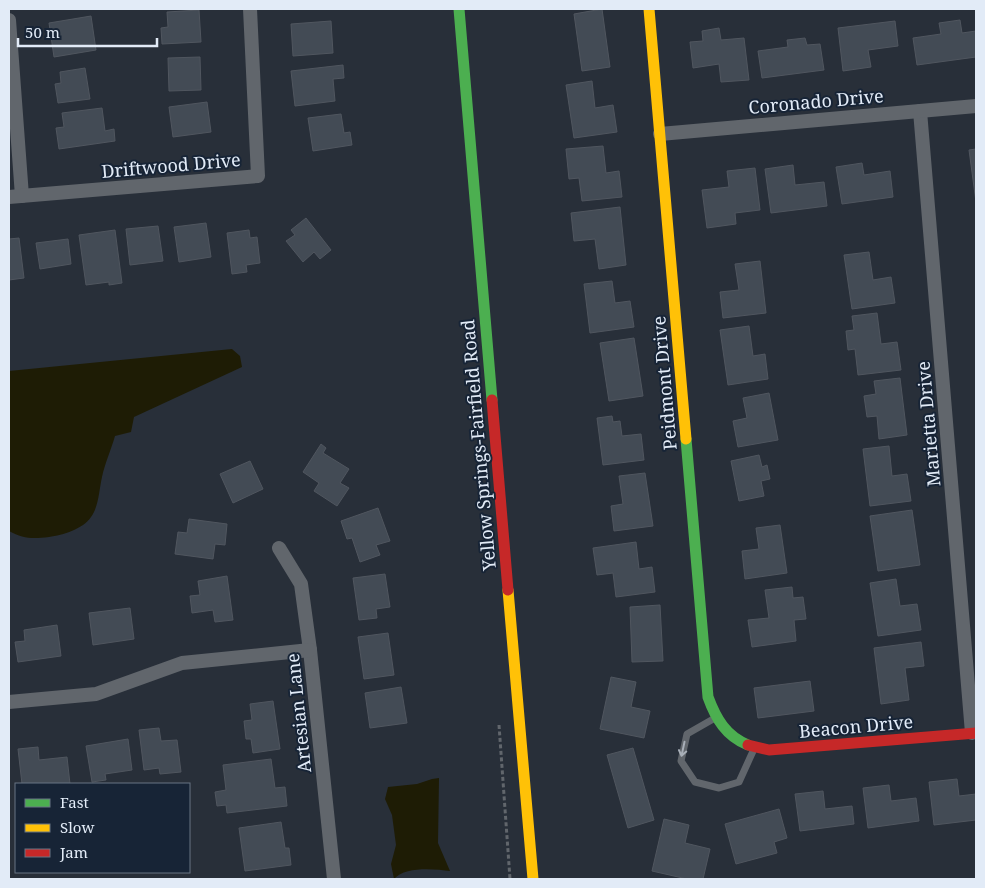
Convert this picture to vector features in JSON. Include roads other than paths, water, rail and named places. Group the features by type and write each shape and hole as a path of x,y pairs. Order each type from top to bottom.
{"street":[{"name":"Driftwood Drive","path":"15,196 258,176 250,9"},
{"name":"Yellow Springs-Fairfield Road","path":"459,9 533,879"},
{"name":"Peidmont Drive","path":"649,9 708,697 716,718 729,735 740,743"},
{"path":"9,20 15,196"},
{"name":"Coronado Drive","path":"660,134 976,106"},
{"name":"Marietta Drive","path":"920,111 974,733"},
{"name":"Artesian Lane","path":"279,548 300,584 310,650 334,879"},
{"path":"9,702 96,694 182,663 310,650"},
{"name":"Beacon Drive","path":"740,743 754,748 769,750 974,733"}],"lane":[{"path":"716,718 687,734 681,761 695,782 719,788 739,782 754,748"}]}
